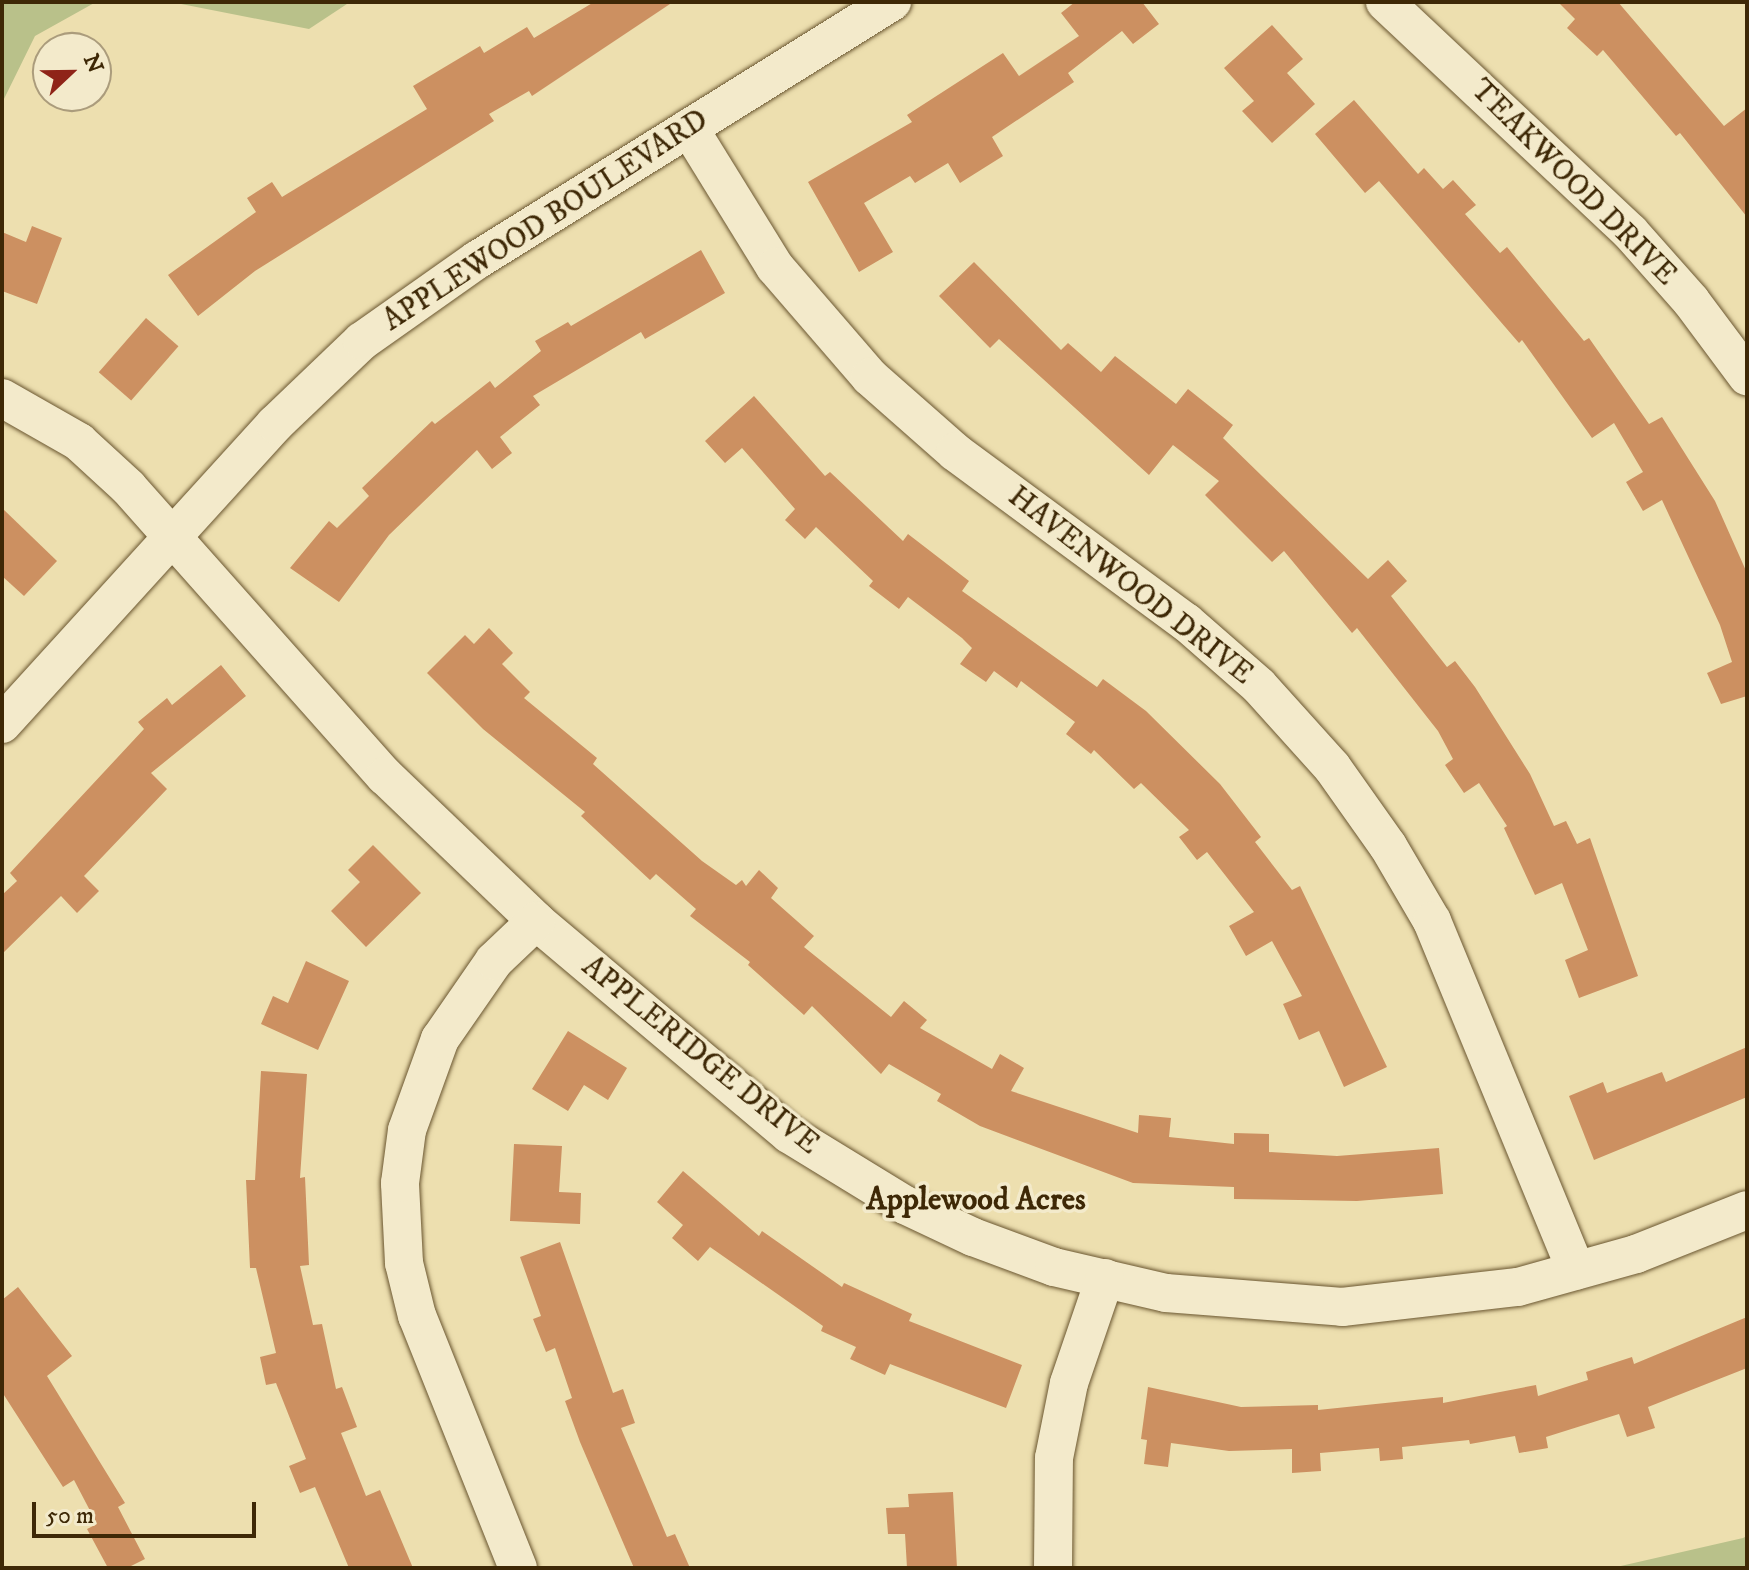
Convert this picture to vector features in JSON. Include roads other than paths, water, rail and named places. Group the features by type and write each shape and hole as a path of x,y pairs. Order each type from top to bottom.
{"street":[{"name":"APPLEWOOD BOULEVARD","path":"2,724 275,424 362,341 477,260 892,2"},
{"name":"TEAKWOOD DRIVE","path":"1385,2 1630,232 1691,301 1747,376"},
{"name":"HAVENWOOD DRIVE","path":"689,128 775,267 870,377 955,452 1186,622 1259,686 1332,767 1388,846 1432,921 1576,1271"},
{"name":"APPLERIDGE DRIVE","path":"2,398 79,442 172,536 385,776 536,921 742,1098 839,1167 973,1237 1054,1267 1214,1300 1342,1307 1470,1296 1576,1271 1636,1254 1747,1210"},
{"path":"518,1568 417,1316 404,1263 400,1183 407,1130 440,1039 494,961 536,921"},
{"path":"1053,1568 1054,1458 1069,1383 1105,1278"}],"district":[{"name":"Applewood Acres","path":"976,1200"}]}
